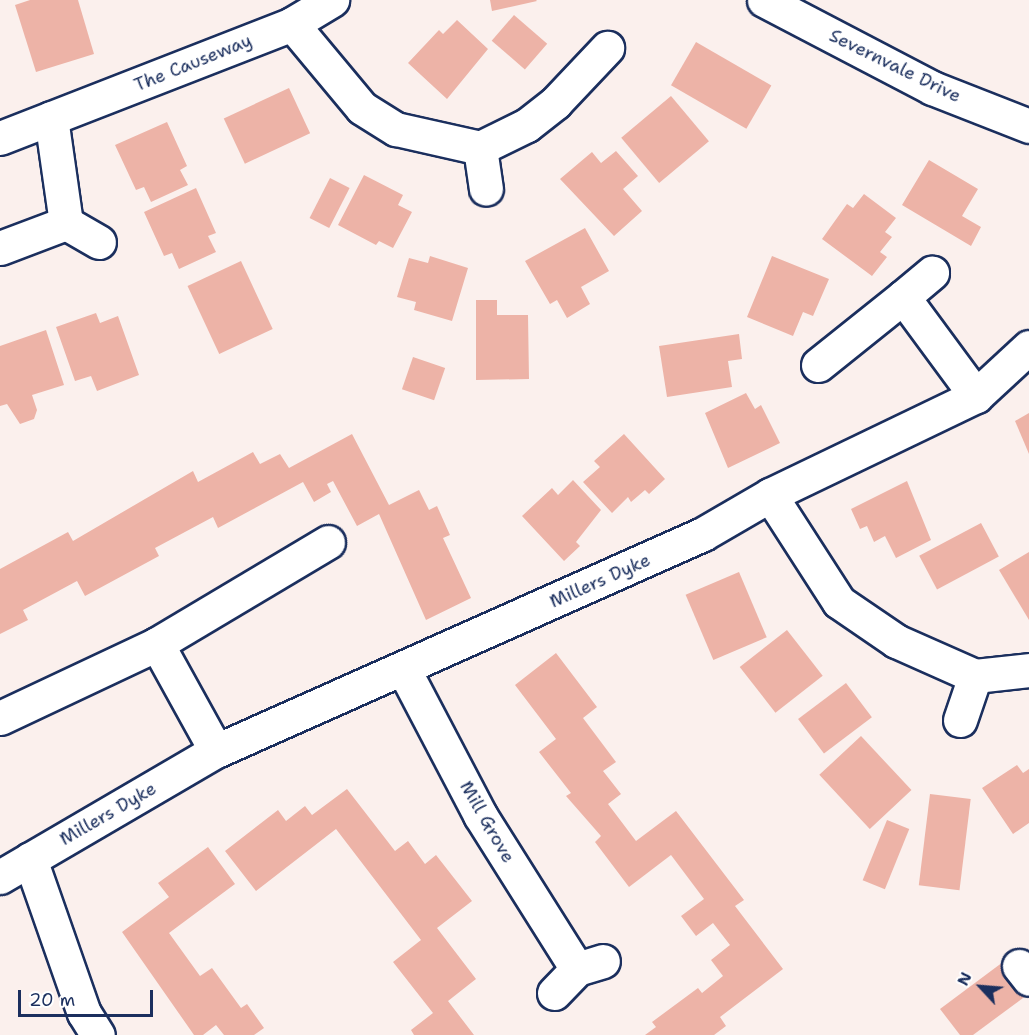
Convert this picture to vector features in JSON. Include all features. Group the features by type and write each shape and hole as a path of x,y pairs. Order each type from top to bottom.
{"street":[{"name":"The Causeway","path":"0,138 292,24 332,0"},
{"name":"Severnvale Drive","path":"764,0 932,88 1029,126"},
{"path":"292,24 362,108 396,129 480,148 527,125 555,103 607,48"},
{"path":"51,118 66,223"},
{"path":"480,148 486,189"},
{"path":"66,223 99,243"},
{"path":"0,248 66,223"},
{"path":"818,364 932,273"},
{"path":"903,297 976,396"},
{"name":"Millers Dyke","path":"0,877 216,751 404,670 704,534 770,495 976,396 1029,346"},
{"path":"770,495 839,602 896,641 975,676 1029,670"},
{"path":"0,718 157,644 328,542"},
{"path":"157,644 216,751"},
{"name":"Mill Grove","path":"404,670 480,815 590,965 554,993"},
{"path":"960,720 975,676"},
{"path":"30,859 84,1013 98,1035"}],"building":[{"path":"30,0 78,0 94,54 36,72 15,5"},
{"path":"490,0 536,0 537,1 492,11"},
{"path":"514,15 547,44 525,70 492,41"},
{"path":"457,20 488,49 447,99 408,63 439,30 443,34"},
{"path":"696,42 771,86 746,129 671,85"},
{"path":"289,88 310,133 245,164 224,118"},
{"path":"671,96 709,141 659,183 621,138"},
{"path":"167,122 187,166 180,170 188,185 151,202 144,187 136,190 115,145"},
{"path":"616,151 638,176 623,189 642,211 614,236 560,179 592,152 601,163"},
{"path":"929,160 978,189 962,216 981,227 971,246 902,205"},
{"path":"364,175 403,195 398,205 412,212 393,248 379,241 376,245 338,225"},
{"path":"330,178 350,188 329,228 310,218"},
{"path":"196,188 216,233 208,236 216,252 179,269 172,253 164,256 144,212"},
{"path":"864,194 896,218 885,232 892,237 880,252 887,257 872,276 822,239 847,204 853,208"},
{"path":"585,228 609,271 581,287 590,304 567,318 557,300 550,304 525,261"},
{"path":"430,256 468,268 452,321 414,310 416,302 397,297 409,258 428,263"},
{"path":"772,256 829,279 813,316 803,312 793,336 747,317"},
{"path":"241,261 273,329 219,354 188,286"},
{"path":"476,300 497,300 497,315 528,315 529,379 476,380"},
{"path":"96,313 100,323 118,316 139,375 97,391 91,376 75,381 56,327"},
{"path":"46,330 64,385 32,395 37,410 34,419 20,424 7,404 0,406 0,346"},
{"path":"739,334 742,359 728,361 732,387 667,397 659,346"},
{"path":"413,357 445,368 434,400 402,389"},
{"path":"746,393 755,409 761,405 780,443 728,468 705,413"},
{"path":"1029,413 1029,454 1015,421"},
{"path":"352,434 389,505 419,490 429,510 437,506 450,535 443,538 471,598 426,620 379,514 357,526 333,481 327,484 331,492 314,502 303,482 218,528 213,517 155,548 159,556 85,596 77,581 23,610 28,620 0,634 0,569 68,532 73,541 193,471 198,482 253,452 260,464 280,454 289,468"},
{"path":"624,434 665,479 649,494 645,490 631,502 628,497 612,513 583,482 600,467 594,461"},
{"path":"573,480 601,510 576,542 580,546 564,561 522,516 552,488 558,495"},
{"path":"907,481 931,540 896,558 885,536 874,542 867,526 860,529 851,509"},
{"path":"981,523 999,557 937,589 919,556"},
{"path":"1029,552 1029,620 999,570"},
{"path":"739,572 767,637 713,660 686,595"},
{"path":"787,630 823,676 775,713 740,667"},
{"path":"556,653 597,707 583,718 616,762 603,771 621,794 608,804 636,841 676,811 744,900 735,906 783,969 720,1017 726,1026 714,1035 645,1035 656,1027 652,1022 698,988 702,993 723,976 711,960 730,945 713,923 696,936 681,916 704,899 671,855 629,887 595,842 601,836 566,796 571,793 539,752 556,739 515,685"},
{"path":"846,683 872,717 824,753 798,719"},
{"path":"861,736 911,790 870,829 819,775"},
{"path":"1017,765 1023,773 1029,769 1029,823 1013,834 982,788"},
{"path":"347,789 395,851 408,841 425,864 436,855 472,901 437,928 476,979 448,1001 474,1035 414,1035 411,1030 433,1013 393,962 421,940 336,829 256,891 225,851 278,810 286,821 305,806 312,815"},
{"path":"930,794 971,799 959,890 919,885"},
{"path":"887,820 909,829 885,889 863,880"},
{"path":"208,847 235,884 169,933 200,976 212,968 241,1008 247,1004 264,1028 254,1035 224,1035 216,1025 203,1035 194,1035 122,932 169,897 158,883"},
{"path":"1003,962 1027,995 973,1035 960,1035 940,1009"}]}
